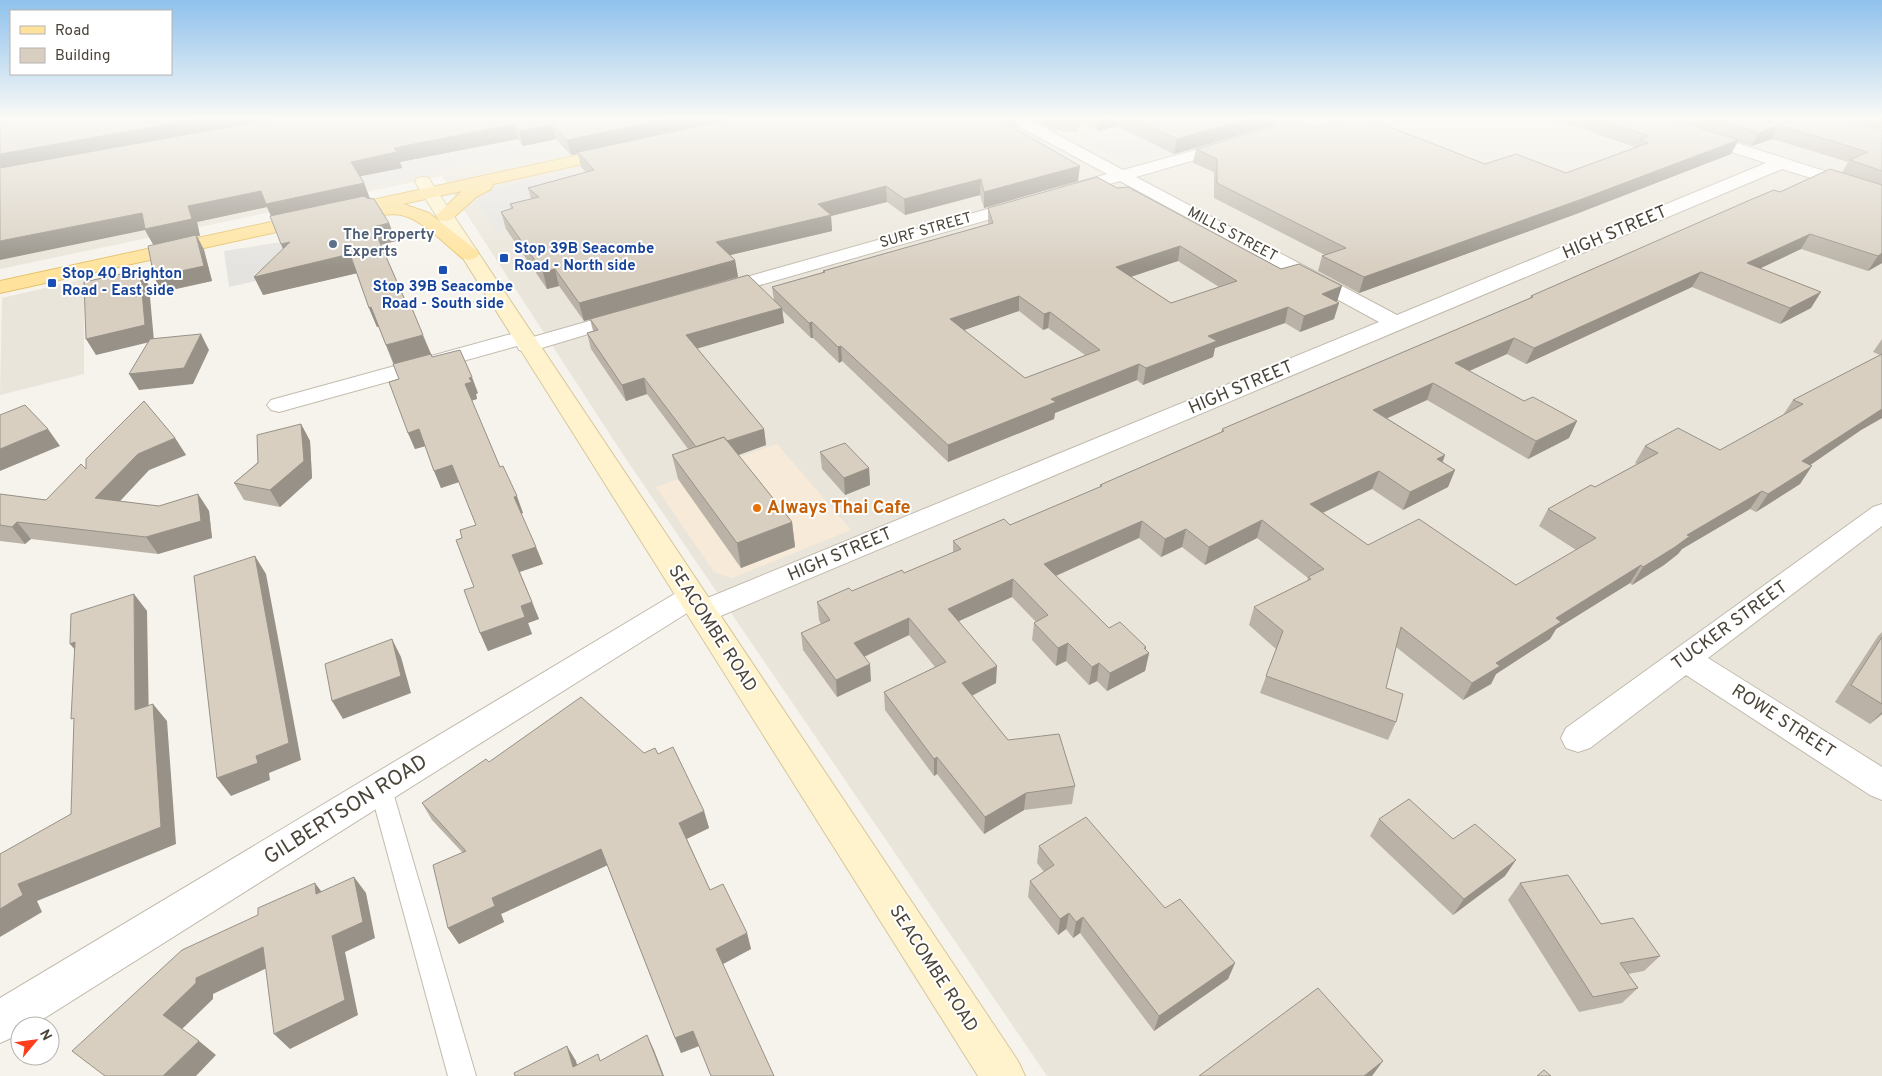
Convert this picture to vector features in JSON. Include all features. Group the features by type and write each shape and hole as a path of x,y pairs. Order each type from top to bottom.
{"main road":[{"path":"0,274 516,168"},
{"path":"0,287 294,222 427,187 536,168"},
{"path":"445,216 470,193 484,186 542,168"},
{"name":"SEACOMBE ROAD","path":"427,187 1003,1076"},
{"path":"294,222 377,210 403,209 423,217 469,254"}],"street":[{"name":"MILLS STREET","path":"1108,168 1397,323"},
{"name":"SURF STREET","path":"700,296 1149,168"},
{"name":"HIGH STREET","path":"696,604 1397,323 1768,168"},
{"path":"1797,168 1882,195"},
{"path":"279,405 644,312"},
{"name":"TUCKER STREET","path":"1578,738 1882,513"},
{"name":"GILBERTSON ROAD","path":"0,1022 381,789 696,604"},
{"name":"ROWE STREET","path":"1685,659 1882,785"}],"lane":[{"path":"381,789 462,1076"}],"shaded area":[{"path":"0,168 1882,168 1882,1076 1047,1076 624,456 442,176 0,269"},
{"path":"401,168 455,168 345,191 339,180"},
{"path":"570,172 586,188 497,232 476,202 491,189"},
{"path":"281,242 301,271 229,287 224,251"},
{"path":"84,279 84,374 0,395 2,298"},
{"path":"777,444 851,530 732,578 714,572 656,487"}],"building":[{"path":"0,168 355,168 364,183 266,204 261,191 188,206 192,219 145,229 142,213 0,241"},
{"path":"592,168 1072,168 984,192 981,179 904,199 886,186 818,204 831,215 716,242 735,260 579,303 555,269 543,272 501,212 513,208 510,204 539,197 528,188 594,170"},
{"path":"1217,168 1553,168 1566,173 1579,168 1663,168 1364,277 1322,256 1346,248 1217,183"},
{"path":"1830,169 1882,185 1882,253 1878,256 1810,234 1747,263 1821,292 1790,308 1701,272 1534,348 1514,338 1455,363 1524,401 1533,397 1577,421 1536,441 1433,383 1373,410 1445,455 1437,459 1455,470 1410,492 1379,471 1310,504 1368,545 1419,519 1516,585 1596,538 1548,509 1591,485 1595,487 1658,453 1645,446 1678,428 1720,450 1803,404 1793,400 1882,354 1882,409 1802,461 1812,466 1768,494 1762,491 1687,535 1690,536 1675,547 1643,567 1641,565 1556,618 1561,622 1496,663 1500,666 1472,683 1401,627 1386,688 1403,694 1396,722 1266,676 1283,631 1254,607 1311,579 1308,577 1324,569 1262,520 1209,547 1186,529 1165,539 1142,521 1044,564 1109,628 1120,622 1146,647 1144,648 1149,653 1110,673 1099,663 1092,667 1068,643 1058,648 1034,623 1048,615 1013,579 948,609 997,666 962,683 1008,740 1059,734 1075,786 1026,793 985,817 937,757 934,759 884,692 946,662 909,618 854,643 870,664 836,680 801,633 830,620 817,602 849,588 852,591 902,570 904,573 961,549 953,541 1004,519 1010,525 1102,486 1100,485 1224,431 1222,429 1533,297 1531,296 1750,200 1774,190 1780,192"},
{"path":"1097,177 1117,188 1128,187 1281,269 1299,264 1342,286 1322,294 1339,303 1304,316 1288,307 1208,336 1217,341 1146,368 1139,364 1051,399 1056,402 948,445 841,346 838,347 812,322 809,323 772,287 993,223 988,208","holes":["1180,246 1237,281 1171,303 1116,267","1019,296 1044,314 1050,312 1100,350 1025,378 950,319"]},
{"path":"364,196 374,199 389,223 373,227 408,307 411,306 423,335 386,345 371,307 369,308 350,254 254,277 290,242 281,244 270,216"},
{"path":"196,235 204,266 154,277 148,246"},
{"path":"140,270 145,325 86,339 84,282"},
{"path":"748,275 782,308 686,335 764,429 727,441 724,437 696,447 644,378 622,385 587,333 598,330 590,319"},
{"path":"201,334 184,368 129,374 150,339"},
{"path":"460,350 472,377 469,378 472,382 465,384 500,467 503,466 517,496 514,497 536,547 512,555 532,602 521,606 525,617 480,633 464,590 474,587 456,540 462,538 460,530 476,525 452,465 434,471 419,429 408,433 389,382 399,379 393,364 431,354 432,357"},
{"path":"144,401 175,438 138,454 95,498 159,506 198,494 201,521 146,537 17,522 12,527 0,525 0,494 46,500 81,464 86,469 86,459"},
{"path":"25,405 48,429 0,449 0,415"},
{"path":"301,424 304,461 270,490 234,483 258,463 257,435"},
{"path":"724,437 792,522 737,543 672,455"},
{"path":"845,443 869,468 844,478 820,452"},
{"path":"255,556 289,743 256,756 258,763 217,778 194,576"},
{"path":"134,594 135,710 153,704 161,827 18,884 23,895 0,909 0,854 71,814 74,718 71,719 75,642 70,644 71,614"},
{"path":"1882,637 1882,704 1851,685"},
{"path":"392,639 401,676 332,701 325,664"},
{"path":"581,697 644,753 655,748 658,754 673,747 704,811 679,823 710,890 723,884 747,933 716,949 774,1076 711,1076 693,1031 675,1038 601,849 492,898 495,906 448,928 433,865 466,851 422,803 486,759 489,762"},
{"path":"1409,799 1453,839 1475,824 1516,860 1464,899 1379,819"},
{"path":"1086,817 1165,908 1180,899 1235,963 1159,1016 1083,917 1076,922 1069,913 1060,919 1030,881 1054,865 1039,846"},
{"path":"1568,875 1601,924 1633,918 1660,956 1620,963 1638,988 1593,997 1520,883"},
{"path":"354,877 363,922 332,936 345,1000 274,1034 263,947 196,978 196,983 163,1015 199,1041 163,1076 105,1076 72,1051 182,950 258,915 258,908 315,883 316,894"},
{"path":"1318,988 1383,1061 1364,1076 1199,1076"},
{"path":"647,1035 663,1076 515,1076 514,1073 567,1046 573,1067 598,1054 600,1061"},
{"path":"1544,1070 1551,1076 1537,1076"}],"place":[{"name":"The Property Experts","path":"333,244"},
{"name":"Stop 39B Seacombe Road - North side","path":"504,258"},
{"name":"Stop 39B Seacombe Road - South side","path":"443,270"},
{"name":"Stop 40 Brighton Road - East side","path":"52,283"},
{"name":"Always Thai Cafe","path":"757,508"}]}
